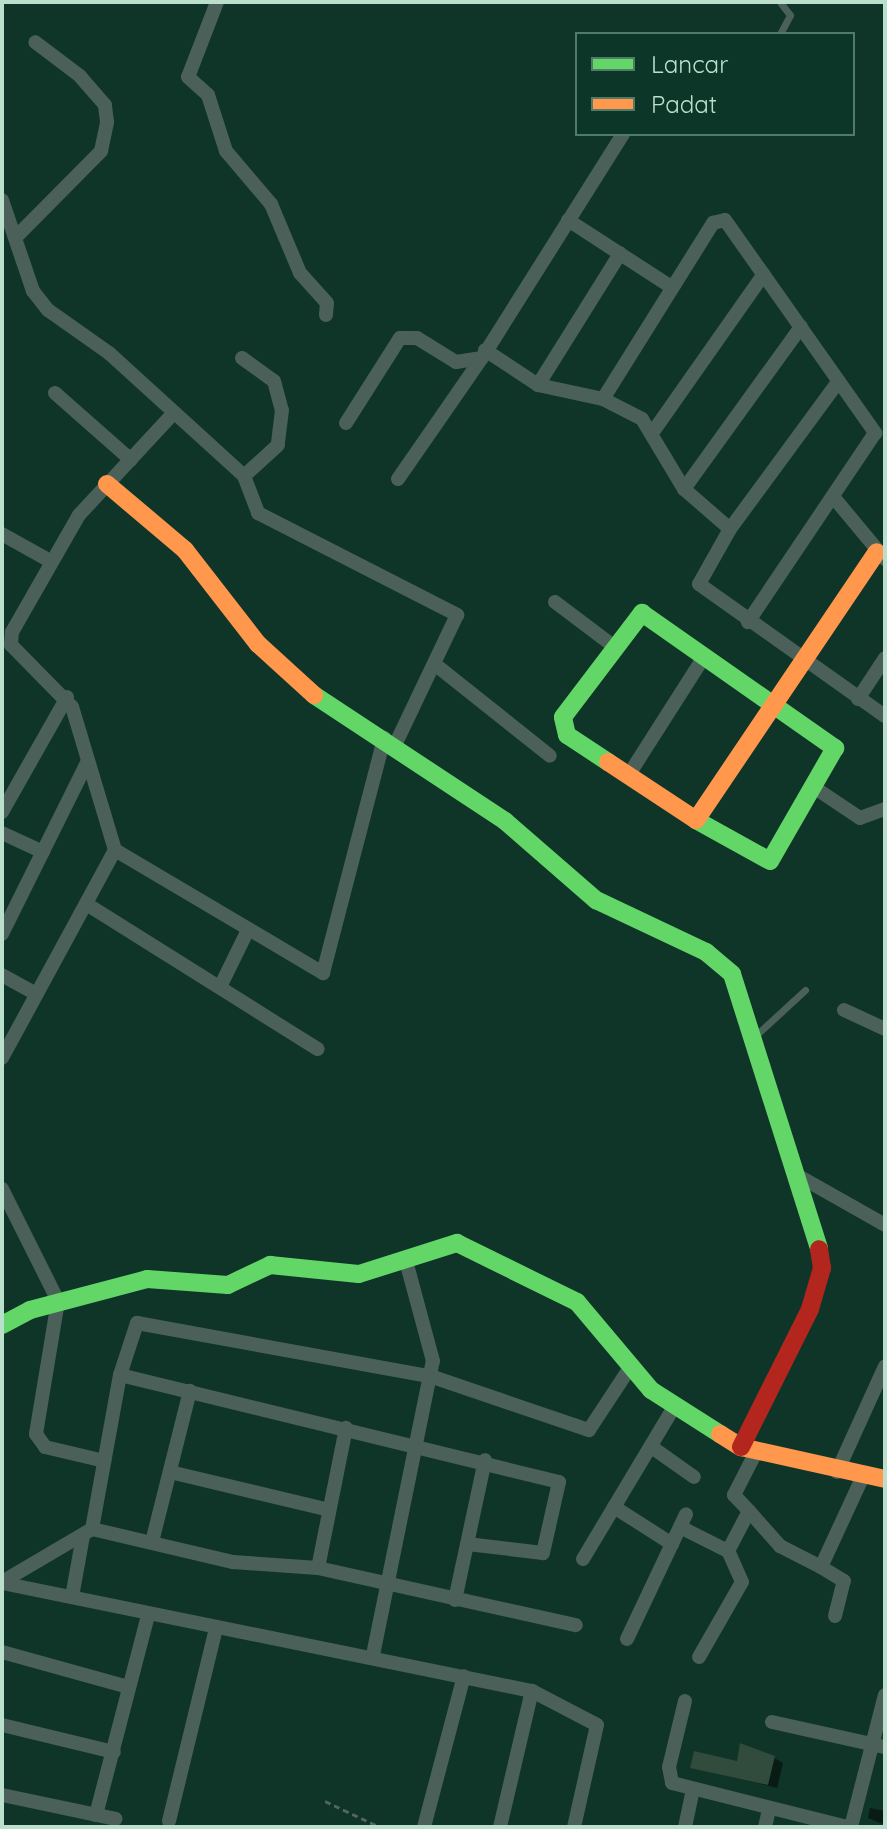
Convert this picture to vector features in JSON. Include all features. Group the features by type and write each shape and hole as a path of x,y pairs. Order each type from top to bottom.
{"street":[{"path":"217,2 188,77 208,95 226,151 271,204 300,273 327,303 326,315"},
{"path":"19,234 106,140 105,105 35,42"},
{"path":"398,479 483,354 622,136"},
{"path":"2,200 19,234 33,291 48,310 120,362 171,416 244,476 258,513 457,615 437,666 389,741 326,970 316,974 115,850 67,697 10,640 52,562 107,484 171,416"},
{"path":"603,399 671,287 719,219 764,274 875,437 748,622"},
{"path":"568,220 671,287"},
{"path":"538,385 620,254"},
{"path":"655,429 764,274"},
{"path":"684,489 801,327"},
{"path":"346,423 400,338 417,338 456,362 483,354 538,385 603,399 655,429 684,489 730,529"},
{"path":"242,358 274,381 282,410 278,445 244,476"},
{"path":"838,382 730,529 699,584 748,622 791,681 835,748 815,788 770,861 696,820 628,776 563,728 612,645 642,613 705,655 791,681 858,699 885,716"},
{"path":"55,393 131,460"},
{"path":"107,484 185,550 283,670 505,821 596,900 721,961 753,1038 793,1173 815,1224 820,1282 748,1450 734,1495 780,1546 844,1581 835,1616"},
{"path":"696,820 881,555 835,499"},
{"path":"2,534 52,562"},
{"path":"555,602 612,645"},
{"path":"628,776 705,655"},
{"path":"858,699 885,658"},
{"path":"437,666 550,756"},
{"path":"2,812 67,697"},
{"path":"2,934 88,761"},
{"path":"815,788 860,818 885,809"},
{"path":"2,833 43,852"},
{"path":"4,1048 88,905 115,850"},
{"path":"88,905 221,985 318,1049"},
{"path":"221,985 247,932"},
{"path":"2,975 36,994"},
{"path":"844,1010 885,1029"},
{"path":"793,1173 885,1225"},
{"path":"2,1189 58,1301 36,1434 45,1447 104,1461"},
{"path":"2,1325 58,1301 147,1279 217,1286 270,1265 340,1276 406,1261 457,1243 496,1256 577,1302 631,1366 674,1407 748,1450 837,1472 885,1479"},
{"path":"373,1655 430,1376 433,1348 406,1261"},
{"path":"72,1597 104,1461 120,1375 133,1327 141,1322 430,1376 589,1430 631,1366"},
{"path":"837,1472 885,1366"},
{"path":"120,1375 485,1460 559,1482 547,1548 540,1555 468,1544"},
{"path":"152,1542 190,1391"},
{"path":"583,1559 653,1448 674,1407"},
{"path":"318,1568 346,1428"},
{"path":"653,1448 694,1477"},
{"path":"455,1600 485,1460"},
{"path":"170,1472 329,1510"},
{"path":"821,1567 863,1476"},
{"path":"614,1507 672,1544"},
{"path":"728,1551 749,1511"},
{"path":"627,1639 683,1521 728,1551 742,1582 699,1657"},
{"path":"2,1583 88,1532 152,1542 233,1562 318,1568 576,1625"},
{"path":"2,1583 215,1632 373,1655 532,1691 597,1725 574,1827"},
{"path":"96,1815 148,1616"},
{"path":"169,1821 215,1632"},
{"path":"2,1652 128,1687"},
{"path":"424,1827 464,1676"},
{"path":"500,1827 532,1691"},
{"path":"685,1701 669,1776 692,1793 849,1827 878,1745 885,1695"},
{"path":"772,1722 878,1745"},
{"path":"2,1725 114,1752"},
{"path":"685,1827 692,1793"},
{"path":"2,1795 116,1819"},
{"path":"765,1827 769,1809"}],"lane":[{"path":"780,2 790,15 781,32"},
{"path":"753,1038 805,990"}],"path":[{"path":"325,1801 380,1827"}],"building":[{"path":"740,1743 775,1756 768,1785 690,1768 694,1751 737,1761"}],"traffic: fast":[{"path":"608,762 567,735 563,717 642,613 835,748 770,861 696,820"},
{"path":"314,695 505,821 596,900 706,952 732,974 819,1249"},
{"path":"2,1325 30,1310 147,1279 228,1285 270,1265 359,1274 457,1243 577,1302 651,1390 720,1434"}],"traffic: slow":[{"path":"107,484 185,550 258,644 314,695"},
{"path":"608,762 696,820 877,552"},
{"path":"720,1434 741,1447 885,1479"}],"traffic: jam":[{"path":"741,1447 810,1309 822,1268 819,1249"}]}
